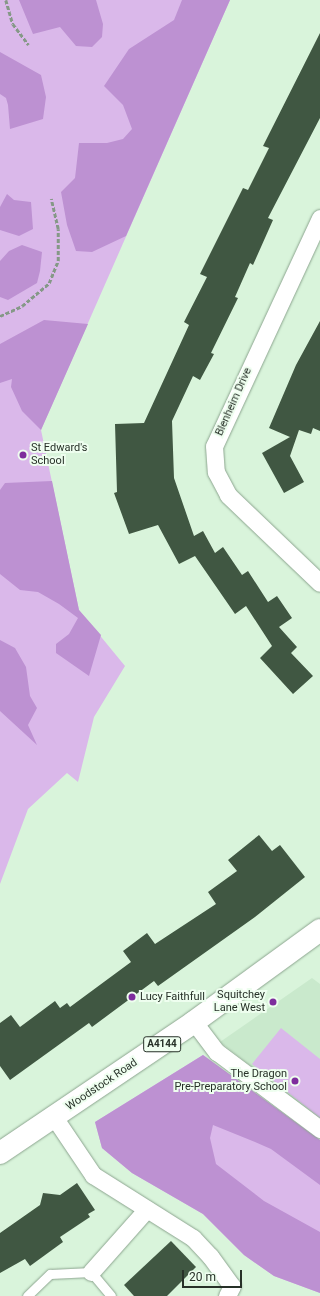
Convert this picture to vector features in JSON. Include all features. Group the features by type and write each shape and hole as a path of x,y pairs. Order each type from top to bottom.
{"main road":[{"name":"Woodstock Road","path":"0,1153 194,1022 320,930"}],"street":[{"name":"Blenheim Drive","path":"320,218 214,446 216,472 228,495 320,583"},
{"path":"194,1022 217,1052 320,1129"},
{"path":"54,1117 94,1174 193,1238 210,1256 232,1286 227,1296"},
{"path":"91,1272 147,1209"}],"lane":[{"path":"27,1296 50,1274 91,1272 112,1296"}],"path":[{"path":"6,0 13,24 29,45"},
{"path":"0,316 22,306 49,283 58,261 58,229 51,199"}],"shaded area":[{"name":"St Edward's School","path":"0,0 230,0 41,430 79,610 125,666 94,717 78,782 67,773 28,809 0,884"},
{"path":"19,0 96,0 103,24 102,37 92,47 76,46 60,27 33,34"},
{"path":"182,0 230,0 126,236 92,252 76,251 67,225 61,192 75,178 79,143 107,143 123,139 132,129 123,105 104,86 129,49 174,20"},
{"path":"0,52 41,75 46,97 43,119 10,129 6,98 0,94"},
{"path":"7,194 14,200 31,202 33,229 19,236 0,230 0,207"},
{"path":"22,245 42,252 37,283 8,300 0,297 0,261 9,251"},
{"path":"44,320 88,324 41,430 22,411 11,387 12,379 0,383 0,344"},
{"path":"52,481 79,610 101,635 89,676 56,653 56,644 69,634 78,618 59,604 38,592 20,590 0,574 0,490 5,483"},
{"path":"0,640 15,648 26,667 30,696 37,708 28,725 37,745 0,711"},
{"name":"The Dragon Pre-Preparatory School","path":"312,978 320,984 320,1120 220,1042"},
{"path":"281,1028 320,1059 320,1118 252,1064"},
{"path":"203,1055 320,1140 320,1293 274,1276 244,1255 203,1214 132,1173 102,1148 95,1122"},
{"path":"203,1055 320,1140 320,1185 271,1149 255,1142 213,1125 210,1138 216,1164 264,1201 320,1232 320,1293 274,1276 244,1255 203,1214 132,1173 102,1148 95,1122"}],"building":[{"path":"320,33 320,118 268,218 273,220 253,265 250,263 235,297 238,298 211,353 214,354 200,380 193,376 172,421 174,478 194,536 203,531 215,553 223,547 242,575 248,571 268,602 277,596 292,618 279,627 297,647 291,653 313,676 293,694 260,658 272,646 246,606 235,614 195,556 179,564 158,525 129,534 114,493 117,492 115,424 144,423 189,325 184,322 207,277 200,274 243,188 248,190 269,148 263,146"},
{"path":"320,321 320,431 313,428 311,434 299,430 290,456 304,482 284,493 262,453 290,437 269,428 296,365"},
{"path":"259,835 272,851 280,845 305,877 255,917 158,986 154,981 92,1027 89,1023 10,1080 0,1066 0,1023 11,1015 20,1027 55,1001 60,1008 67,1003 70,1007 131,962 123,951 147,933 155,944 216,904 208,892 237,871 228,860"},
{"path":"77,1183 95,1210 88,1214 90,1217 60,1237 63,1242 30,1266 25,1259 0,1273 0,1233 40,1205 43,1193 60,1195"},
{"path":"171,1241 196,1267 167,1296 134,1296 124,1285"}],"place":[{"name":"St Edward's School","path":"23,455"},
{"name":"Lucy Faithfull","path":"132,997"},
{"name":"Squitchey Lane West","path":"273,1002"},
{"name":"The Dragon Pre-Preparatory School","path":"295,1081"}]}
